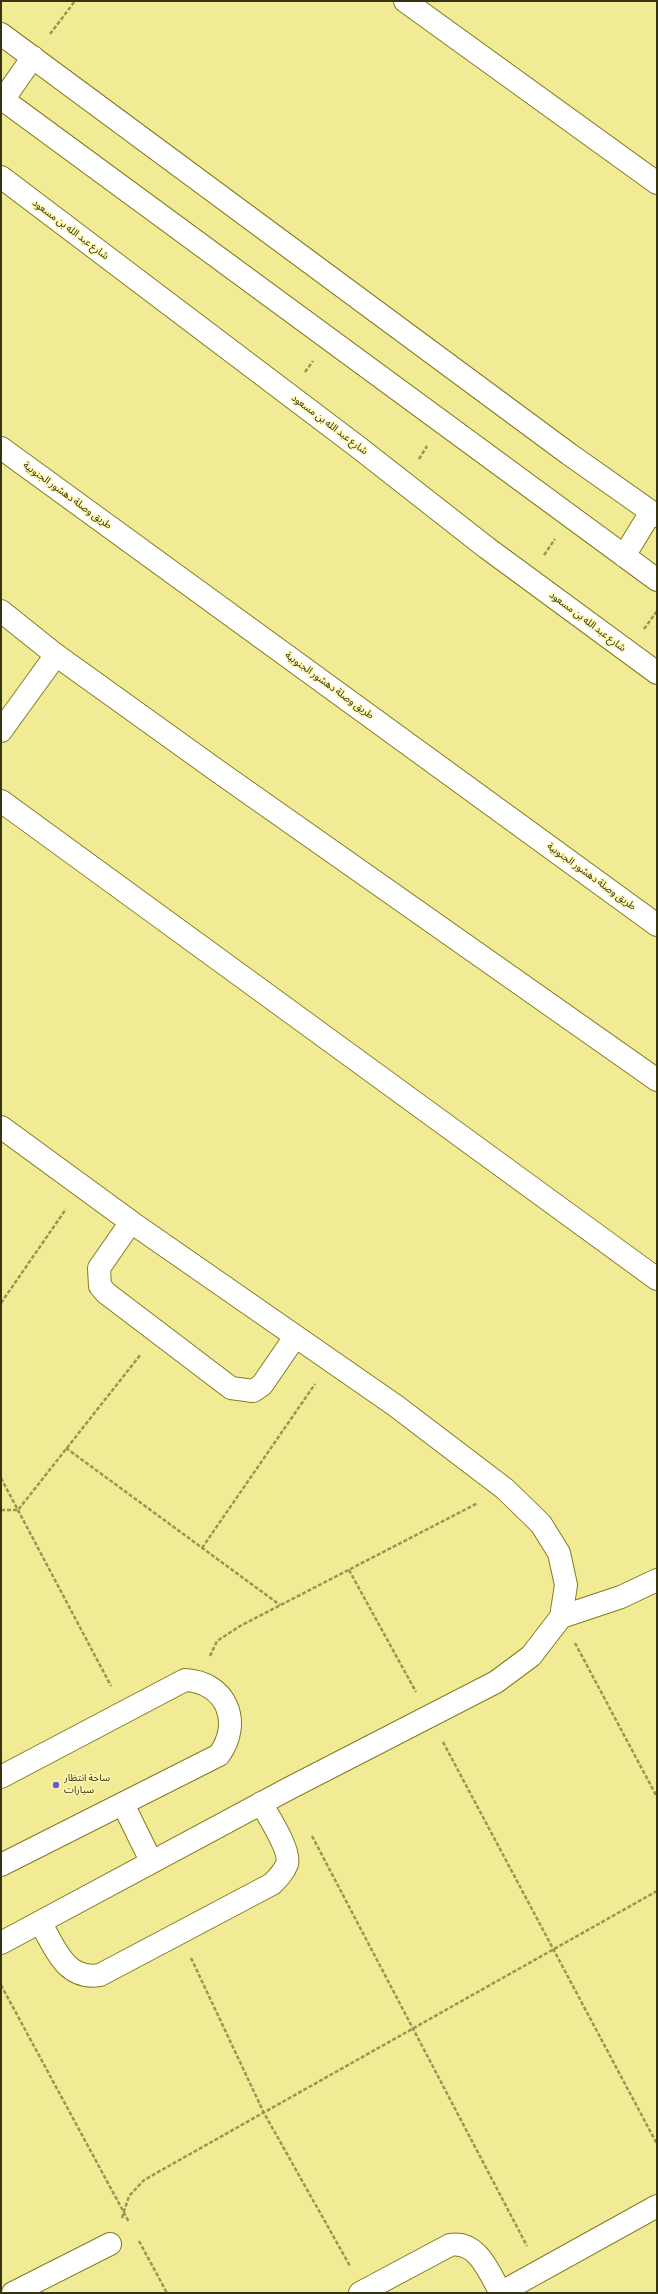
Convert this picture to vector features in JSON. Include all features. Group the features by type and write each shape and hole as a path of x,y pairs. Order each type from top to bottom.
{"main road":[{"path":"405,1 657,183"},
{"path":"1,34 557,445 654,514 624,556"},
{"path":"33,57 2,99 657,580"},
{"name":"شارع عبد الله بن مسعود","path":"1,177 528,578 657,673"},
{"name":"طريق وصلة دهشور الجنوبية","path":"1,448 657,925"},
{"path":"1,610 56,656 657,1080"},
{"path":"1,731 56,656"},
{"path":"1,801 657,1279"},
{"path":"1,1127 131,1222 396,1406 505,1489 542,1524 559,1553 566,1585 561,1617 531,1656 496,1682 261,1803 1,1943"},
{"path":"131,1222 99,1268 100,1286 106,1293 231,1388 253,1391 262,1385 295,1337"},
{"path":"561,1617 621,1597 657,1580"},
{"path":"1,1777 184,1680 197,1681 209,1686 219,1694 231,1719 231,1732 223,1750 219,1755 1,1865"},
{"path":"40,1922 68,1969 88,1977 100,1975 180,1934 272,1884 280,1875 287,1863 285,1848 261,1803"},
{"path":"123,1804 151,1862"},
{"path":"362,2292 450,2245 459,2243 474,2250 501,2293 657,2206"},
{"path":"13,2293 110,2244"}],"path":[{"path":"33,57 74,1"},
{"path":"289,395 329,338"},
{"path":"402,482 443,423"},
{"path":"528,578 570,516"},
{"path":"1,1303 82,1186"},
{"path":"18,1510 158,1332"},
{"path":"202,1548 331,1361"},
{"path":"66,1448 280,1605"},
{"path":"1,1478 125,1711"},
{"path":"209,1686 208,1662 217,1641 240,1626 505,1489"},
{"path":"1,1510 18,1510"},
{"path":"348,1570 429,1716 657,2144"},
{"path":"561,1617 657,1797"},
{"path":"310,1831 540,2271"},
{"path":"110,2244 117,2233 129,2196 144,2180 657,1891"},
{"path":"180,1934 264,2113 362,2292"},
{"path":"1,1985 131,2227"},
{"path":"138,2240 167,2293"}],"place":[{"name":"ساحة انتظار سيارات","path":"56,1785"}]}
